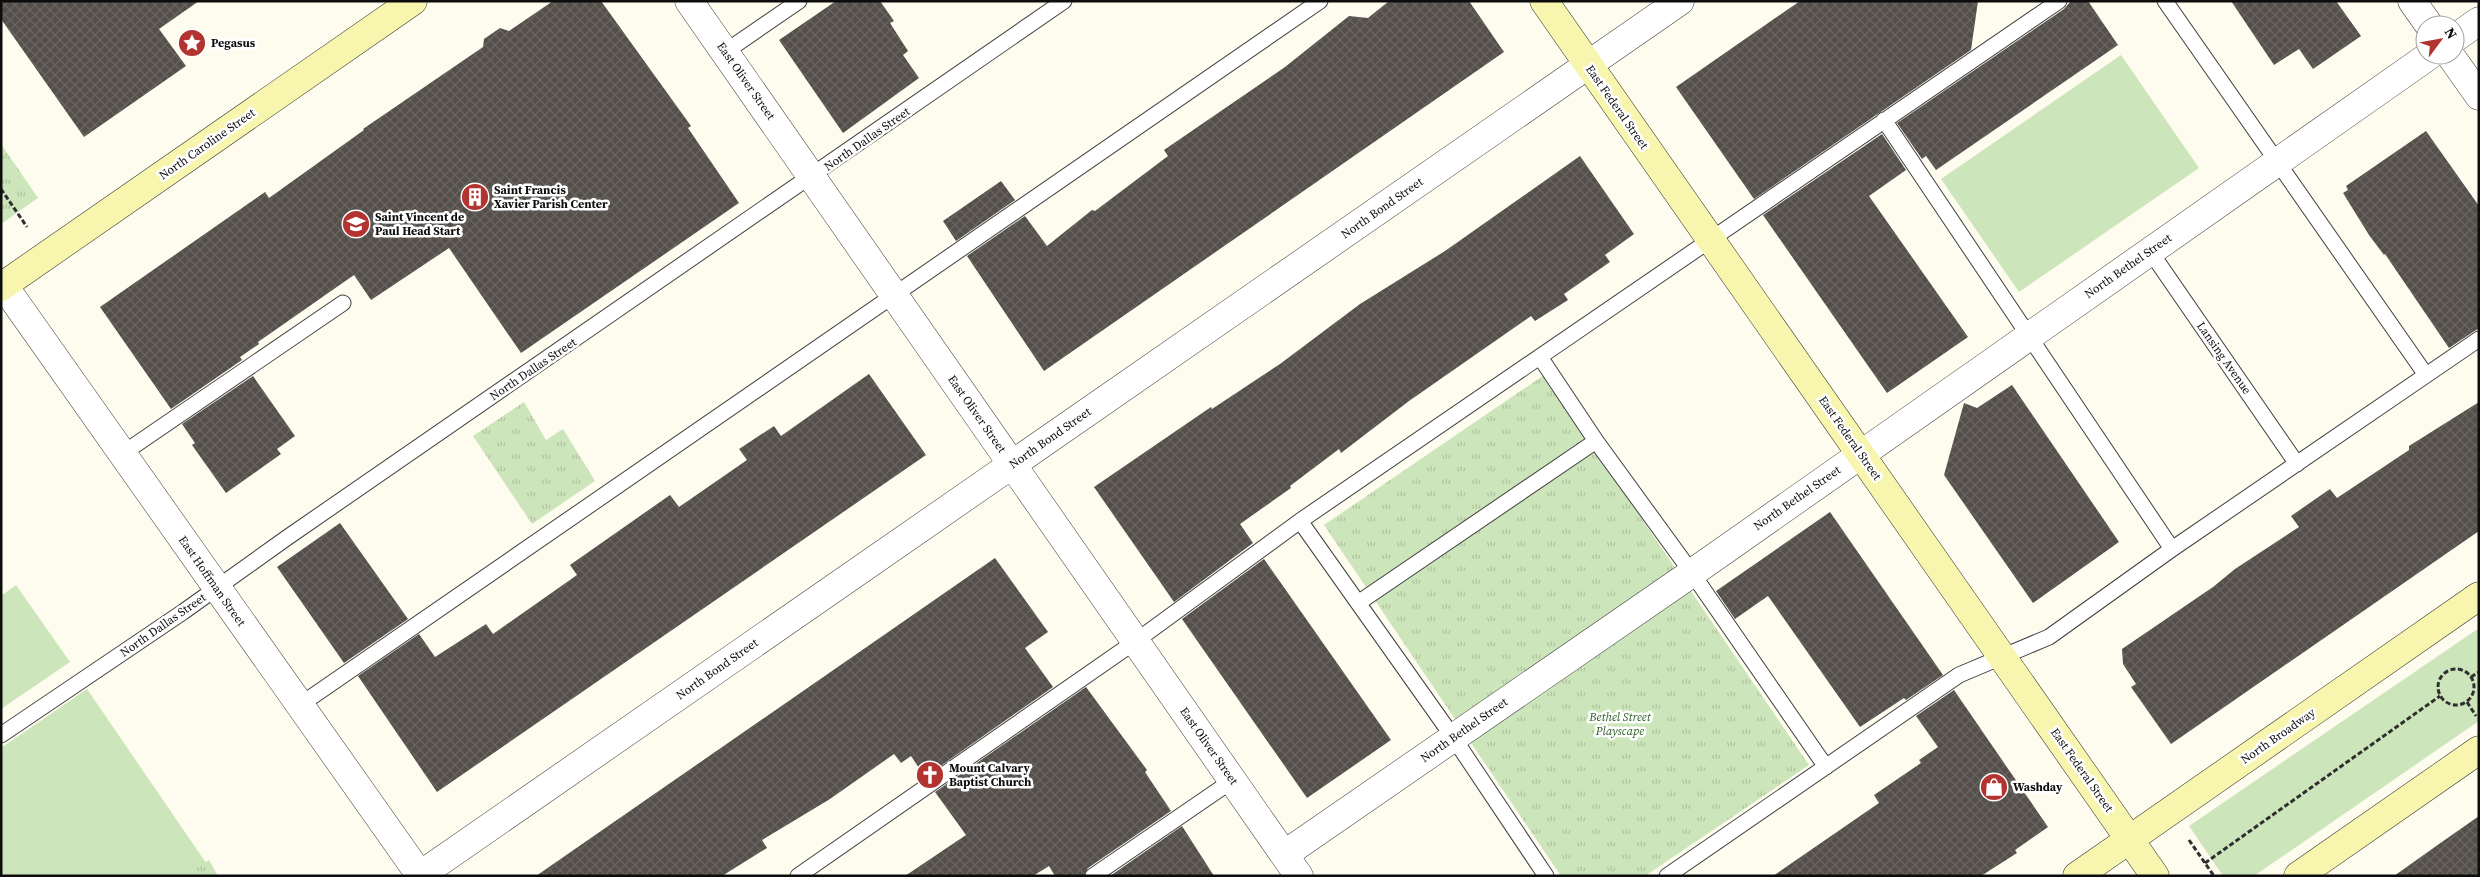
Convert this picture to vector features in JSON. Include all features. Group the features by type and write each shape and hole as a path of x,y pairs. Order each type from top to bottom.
{"street":[{"name":"North Caroline Street","path":"3,286 413,1"},
{"name":"East Oliver Street","path":"689,1 1292,865"},
{"name":"East Federal Street","path":"1544,1 2155,876"},
{"name":"North Bond Street","path":"420,875 1680,1"},
{"path":"2412,1 2421,15"},
{"path":"2465,31 2479,22"},
{"name":"North Bethel Street","path":"1292,865 1453,737 1692,573 1860,453 2416,65"},
{"path":"2457,65 2479,96"},
{"name":"East Hoffman Street","path":"3,286 420,875"},
{"name":"North Broadway","path":"2076,876 2479,596"},
{"path":"2298,876 2479,750"}],"lane":[{"path":"725,52 799,1"},
{"name":"North Dallas Street","path":"1,735 183,612 216,587 812,177 1064,1"},
{"path":"300,705 896,296 1320,1"},
{"path":"798,876 1136,641 1300,521 1710,238 2059,1"},
{"path":"2165,1 2426,375"},
{"path":"1884,120 2172,549"},
{"name":"Lansing Avenue","path":"2150,251 2297,464"},
{"path":"122,454 342,303"},
{"path":"1667,876 1959,675 2049,637 2172,549 2479,339"},
{"path":"1540,357 1596,441 1692,573 1826,767"},
{"path":"1358,603 1596,441"},
{"path":"1300,521 1453,737 1546,876"},
{"path":"1093,876 1232,780"}],"path":[{"path":"1,189 47,256"},
{"path":"2458,668 2471,677 2474,690 2467,702 2456,706 2444,701 2440,696 2439,679 2447,671 2458,668"},
{"path":"2471,677 2479,672"},
{"path":"2205,863 2440,696"},
{"path":"2467,702 2479,720"},
{"path":"2186,836 2214,876"}],"green space":[{"path":"2121,55 2199,168 2019,292 1941,179"},
{"path":"1,144 38,198 1,224"},
{"name":"Bethel Street Playscape","path":"1544,375 1809,765 1645,876 1561,876 1324,525"},
{"path":"524,402 546,440 563,429 595,481 532,524 473,436"},
{"path":"16,585 70,662 1,709 1,596"},
{"path":"2479,628 2479,721 2254,876 2223,876 2189,826"},
{"path":"87,689 215,876 1,876 1,748"},
{"path":"209,860 218,876 184,876"}],"building":[{"path":"1,1 199,1 159,29 186,66 84,137 1,19"},
{"path":"553,1 601,1 691,126 688,128 739,203 521,353 449,248 371,300 354,275 258,342 259,344 240,357 242,360 171,409 100,307 265,192 269,198 363,129 483,47 484,39 500,28 509,31"},
{"path":"836,1 880,1 894,21 890,23 908,51 903,55 919,78 843,133 779,40"},
{"path":"1389,1 1469,1 1504,52 1044,371 967,256 1025,216 1047,246 1092,210 1095,211 1168,156 1164,150 1285,67 1349,16 1368,18"},
{"path":"1800,1 1978,1 1971,50 1754,199 1676,87"},
{"path":"2071,1 2088,1 2118,45 1936,170 1926,156 1922,159 1897,123 2064,9"},
{"path":"2231,1 2336,1 2361,36 2313,69 2299,49 2274,65"},
{"path":"2426,131 2479,206 2479,328 2449,348 2385,254 2369,235 2343,193 2348,190 2346,186"},
{"path":"1882,134 1906,170 1869,196 1968,337 1887,393 1763,215"},
{"path":"1580,156 1634,234 1605,255 1610,262 1564,294 1568,300 1535,321 1531,316 1409,401 1341,453 1339,449 1290,486 1291,488 1240,524 1253,543 1174,602 1094,487 1211,407 1212,409 1280,364 1360,304 1445,251"},
{"path":"1001,181 1015,200 956,241 943,221"},
{"path":"869,374 926,455 437,792 358,676 419,634 435,657 486,624 493,634 577,575 570,565 670,495 679,507 747,460 739,449 774,426 781,436"},
{"path":"253,376 295,436 277,449 281,454 226,493 192,445 195,443 182,424"},
{"path":"2012,385 2119,542 2033,603 1944,475 1964,403 1977,408"},
{"path":"2479,402 2479,531 2171,744 2131,687 2136,684 2123,664 2122,649 2213,587 2235,569 2299,527 2291,516 2330,489 2337,498 2409,450 2409,446"},
{"path":"1830,512 1943,675 1906,700 1904,698 1860,727 1768,596 1735,619 1716,591"},
{"path":"340,523 408,619 344,663 277,567"},
{"path":"995,558 1048,632 1025,648 1053,687 925,777 911,756 901,763 894,754 830,799 762,840 767,848 722,876 536,876"},
{"path":"1264,559 1391,740 1307,798 1182,619"},
{"path":"1086,687 1147,770 1145,772 1171,811 1088,868 1084,876 1055,876 1049,866 1033,876 905,876 966,835 935,792"},
{"path":"1954,690 2048,827 2015,850 2017,853 1981,876 1773,876 1879,803 1874,795 1921,763 1919,760 1938,747 1916,716"},
{"path":"2479,816 2479,876 2394,876 2439,844"},
{"path":"1182,826 1214,876 1110,876"}],"place":[{"name":"Pegasus","path":"192,43"},
{"name":"Saint Francis Xavier Parish Center","path":"475,197"},
{"name":"Saint Vincent de Paul Head Start","path":"356,224"},
{"name":"Mount Calvary Baptist Church","path":"930,775"},
{"name":"Washday","path":"1994,787"}]}
